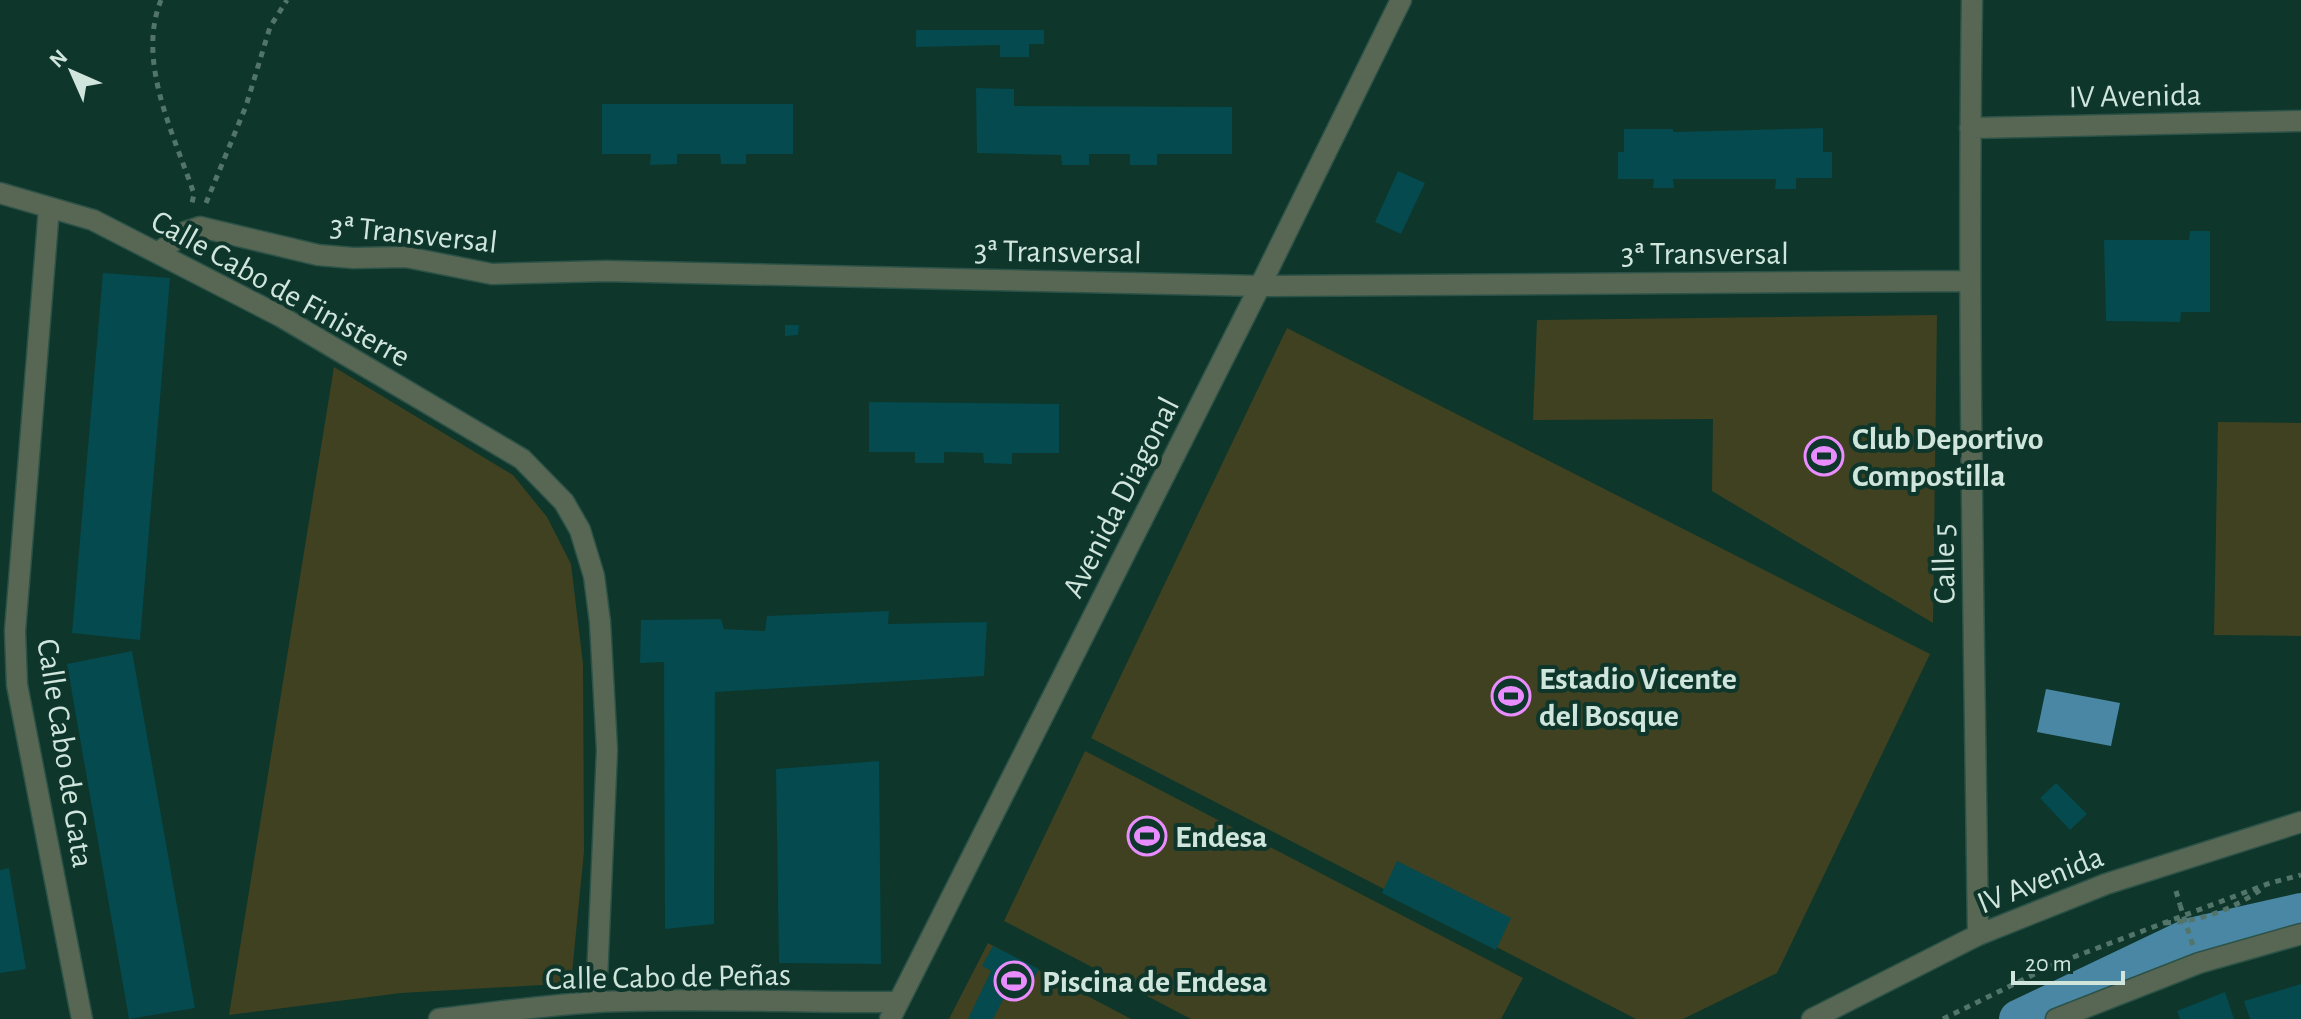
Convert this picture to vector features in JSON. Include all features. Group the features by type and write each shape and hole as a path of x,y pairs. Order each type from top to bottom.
{"street":[{"name":"Avenida Diagonal","path":"894,1011 1401,0"},
{"name":"Calle 5","path":"1972,0 1970,281 1978,935"},
{"name":"IV Avenida","path":"1970,128 2301,121"},
{"name":"Calle Cabo de Finisterre","path":"0,193 93,220 280,316 522,459 564,502 580,530 594,576 598,607 607,750 596,1002"},
{"name":"Calle Cabo de Gata","path":"49,208 8,634 82,1019"},
{"path":"158,253 192,230"},
{"name":"3ª Transversal","path":"192,230 318,255 406,257 492,274 622,271 1260,286 1970,281"},
{"name":"IV Avenida","path":"1812,1019 1978,935 2144,871 2301,822"},
{"path":"2056,1019 2199,963 2301,934"},
{"name":"Calle Cabo de Peñas","path":"439,1019 596,1002 745,999 894,1011"}],"path":[{"path":"161,0 152,21 153,60 168,120 194,194 192,230"},
{"path":"192,230 246,106 270,27 287,0"},
{"path":"1943,1019 2055,964 2159,923 2301,875"},
{"path":"2159,923 2196,921 2240,904 2270,883"},
{"path":"2180,905 2193,946"}],"green space":[{"name":"Club Deportivo Compostilla","path":"1937,315 1933,623 1712,491 1713,419 1533,420 1537,320"},
{"name":"Estadio Vicente del Bosque","path":"1287,328 1930,654 1777,973 1683,1019 1636,1019 1091,738"},
{"path":"334,367 513,475 547,517 571,564 583,664 584,851 572,973 559,984 401,993 229,1015"},
{"path":"2218,422 2301,423 2301,636 2214,635"},
{"name":"Endesa","path":"1085,751 1523,978 1501,1019 1191,1019 1004,921"},
{"name":"Piscina de Endesa","path":"988,943 1131,1019 949,1019"}],"water":[{"path":"2046,689 2120,703 2111,746 2037,732"}],"building":[{"path":"916,30 1044,30 1044,44 1029,44 1029,57 1000,57 1000,45 916,47"},
{"path":"976,88 1014,89 1014,106 1232,107 1232,154 1157,154 1157,165 1130,165 1130,154 1089,154 1089,165 1062,165 1061,155 977,153"},
{"path":"602,104 793,104 793,154 746,154 746,164 721,164 720,154 677,154 677,164 650,165 651,154 602,154"},
{"path":"1823,128 1823,152 1832,152 1832,178 1796,178 1796,189 1775,189 1776,179 1673,179 1674,188 1653,188 1654,179 1618,179 1618,152 1624,152 1624,129 1673,129 1673,132"},
{"path":"1398,171 1425,183 1401,234 1375,222"},
{"path":"2190,231 2210,231 2210,312 2181,312 2180,322 2106,321 2104,240 2189,240"},
{"path":"103,273 170,278 140,640 72,633"},
{"path":"785,325 799,325 798,335 785,336"},
{"path":"869,402 1059,404 1059,453 1012,453 1012,464 984,463 983,453 944,452 944,463 915,463 915,452 869,452"},
{"path":"889,611 888,624 987,622 984,676 715,692 714,924 665,929 664,662 640,663 641,620 721,619 724,629 765,631 767,616"},
{"path":"132,651 195,1008 129,1019 67,664"},
{"path":"879,761 881,964 779,963 776,769"},
{"path":"2056,783 2087,814 2070,830 2040,798"},
{"path":"1397,861 1511,918 1496,950 1382,893"},
{"path":"9,868 26,969 0,973 0,870"},
{"path":"993,946 1039,969 1029,987 1013,980 993,1019 968,1019 991,971 982,966"},
{"path":"2301,984 2301,1019 2250,1019 2244,1001"},
{"path":"2225,992 2234,1019 2180,1019 2177,1011"}],"waterway":[{"path":"2018,1019 2190,937 2301,912"}],"place":[{"name":"Club Deportivo Compostilla","path":"1824,456"},
{"name":"Estadio Vicente del Bosque","path":"1511,696"},
{"name":"Endesa","path":"1147,836"},
{"name":"Piscina de Endesa","path":"1014,981"}]}
